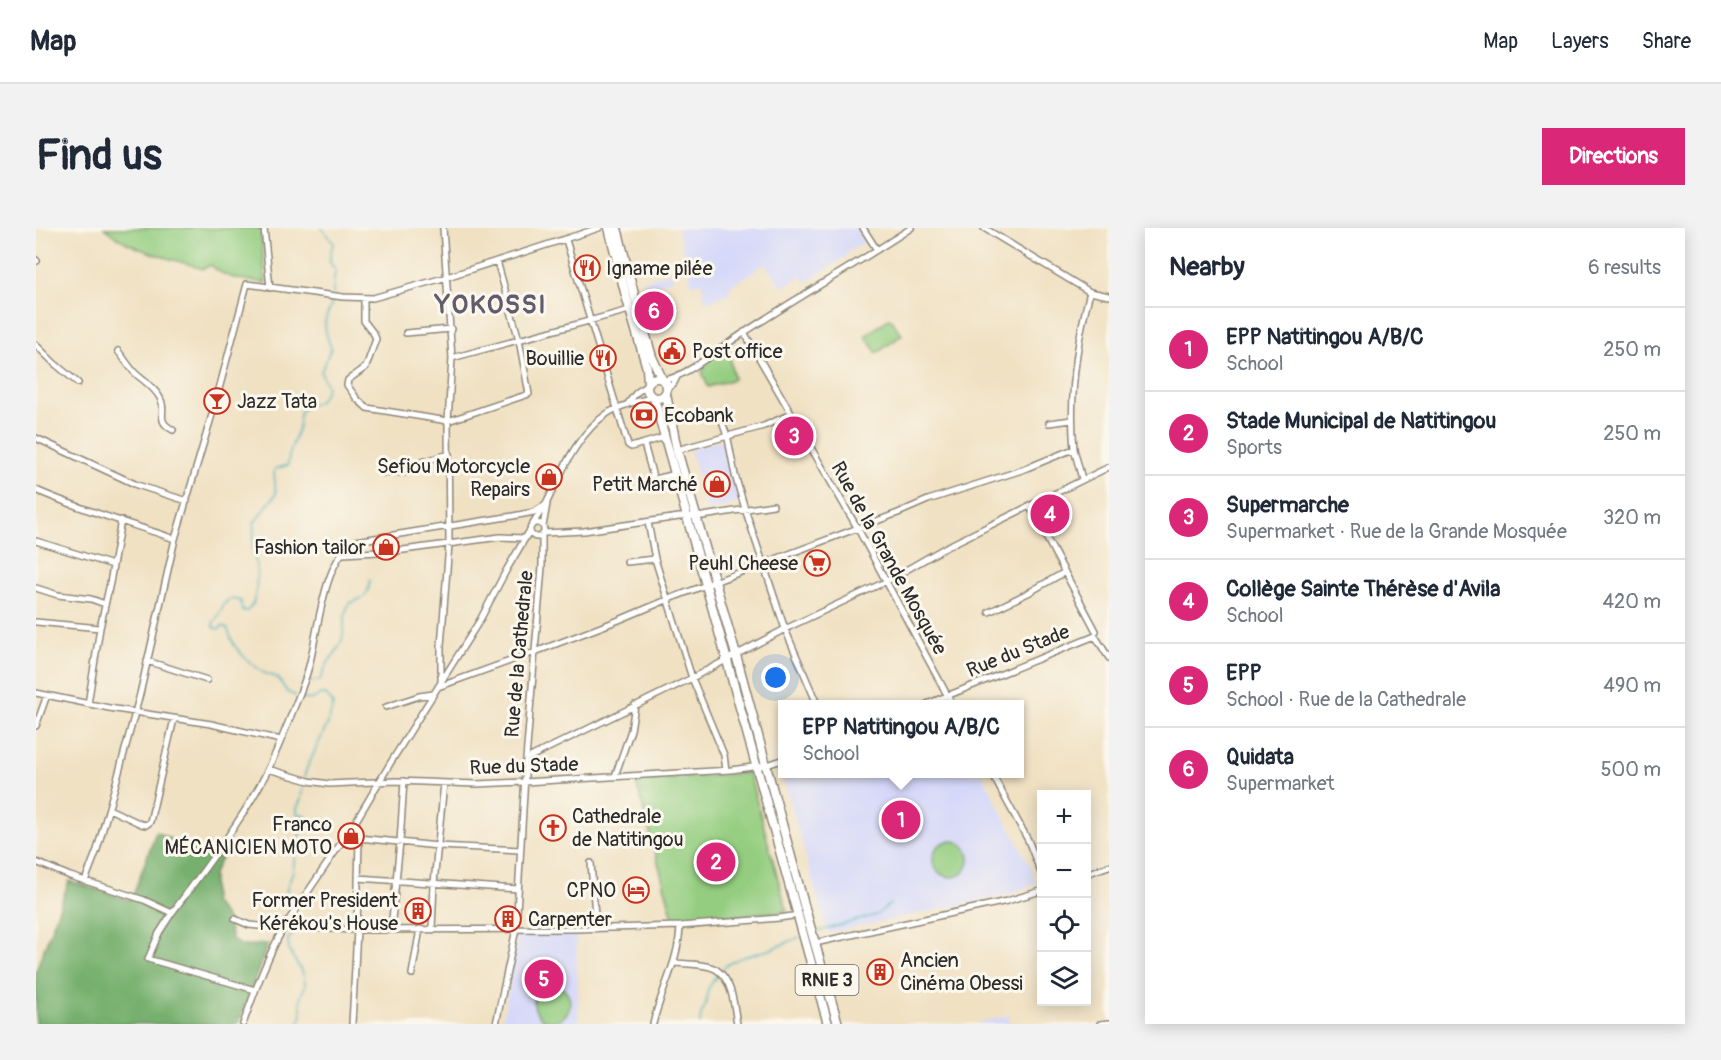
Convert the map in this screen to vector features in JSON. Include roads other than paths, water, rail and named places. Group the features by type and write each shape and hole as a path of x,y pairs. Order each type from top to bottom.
{"highway":[{"name":"RNIE 3","path":"609,228 634,308 652,357 666,384 677,450 711,584 727,660 762,766"},
{"name":"RNIE 3","path":"617,228 647,368 647,391 653,397 676,474 692,516"},
{"path":"648,384 656,378 662,379"},
{"path":"653,397 660,398 667,392"},
{"name":"RNIE 3","path":"711,584 736,655 762,766 802,914 814,937 838,1024"},
{"name":"RNIE 3","path":"802,914 803,936 828,1024"},
{"path":"819,990 829,988"}],"street":[{"path":"264,228 270,288"},
{"path":"440,685 441,635 449,544 448,421 452,358 443,228"},
{"path":"86,880 97,850 135,712 175,538 214,408 247,284 364,299 386,296 599,228"},
{"path":"863,228 877,250"},
{"path":"662,379 678,375 911,228"},
{"path":"984,228 1090,292 1109,296"},
{"path":"566,240 629,447 665,437"},
{"path":"364,299 364,321 376,339 366,367 348,380 347,385 367,408 448,421 529,394 519,340 496,261"},
{"path":"1082,479 1074,449 1072,420 1075,364 1090,292"},
{"path":"452,358 634,308"},
{"path":"406,333 451,329"},
{"name":"Rue de la Grande Mosquée","path":"744,332 887,581 949,700"},
{"path":"36,345 78,383"},
{"path":"118,351 157,394 163,404 163,423 173,430"},
{"path":"667,392 678,375"},
{"path":"628,403 648,384"},
{"path":"243,1024 255,990 284,927 356,821 480,620 524,538 546,504 561,472 583,438 602,418 617,408 653,397"},
{"path":"719,413 731,449 735,475 763,565 785,629 815,700"},
{"path":"677,450 764,426 790,414"},
{"path":"1049,423 1072,420"},
{"path":"36,438 137,485 187,501"},
{"path":"644,444 655,479 676,474"},
{"path":"440,685 535,652 669,599 858,529 938,496 1022,470 1074,449"},
{"path":"384,473 409,472 418,463 449,454"},
{"path":"526,759 692,678 785,629 887,581 948,546 1109,467"},
{"path":"36,490 85,510 175,538"},
{"path":"255,990 148,959 159,933 236,824 282,740 304,682 326,588 334,569 348,546 356,541 528,513 546,504"},
{"name":"Rue de la Cathedrale","path":"496,1024 516,929 524,782 546,504"},
{"path":"530,530 536,537 543,532 584,531 773,505"},
{"path":"1029,505 1096,631"},
{"path":"88,704 121,520"},
{"path":"648,522 656,559 692,678 724,755 726,770"},
{"path":"533,524 540,524 543,532"},
{"path":"343,554 396,551 500,537 524,538"},
{"path":"36,542 113,565"},
{"path":"627,561 656,559"},
{"path":"989,612 1065,572"},
{"path":"36,588 58,595 91,599 105,604"},
{"path":"36,622 100,628"},
{"name":"Rue du Stade","path":"938,700 1095,636 1109,658"},
{"path":"147,661 207,680"},
{"path":"36,693 231,728 282,740"},
{"path":"386,707 419,696 433,694"},
{"path":"36,726 47,695"},
{"path":"615,776 631,730 635,705"},
{"path":"109,808 141,824 146,825 150,822 174,718"},
{"name":"Rue du Stade","path":"268,769 313,782 330,784 404,781 524,782 726,770 762,766 778,761"},
{"path":"994,778 1028,840 1037,863"},
{"path":"391,929 404,781"},
{"path":"432,929 444,783"},
{"path":"352,1024 357,930 358,838 356,821"},
{"path":"358,838 438,846 520,849"},
{"path":"36,862 70,876 144,900 172,914"},
{"path":"591,863 596,928"},
{"path":"1091,872 1109,866"},
{"path":"358,878 518,889"},
{"path":"814,937 1007,901 1037,892"},
{"path":"235,919 249,925 357,930 516,929 680,926 802,914"},
{"path":"653,1024 675,963 680,926"},
{"path":"412,974 420,929"},
{"path":"675,963 716,969 730,989 737,1024"},
{"path":"1100,1024 1109,1023"}],"waterway":[{"path":"322,228 334,243 330,260 336,270 333,294"},
{"path":"296,696 287,692 278,678 264,673 246,659 234,645 227,628 222,626 220,629 214,628 213,623 229,600 241,601 242,611 247,611 253,604 257,573 253,547 254,523 276,494 274,472 275,469 288,465 301,411 321,399 327,387 321,372 331,348 325,322 333,299"},
{"path":"307,682 321,679 327,664 341,644 349,603 365,596 370,580"},
{"path":"301,698 311,699 322,694 328,697 333,705 328,723 304,778"},
{"path":"289,905 286,892 293,871 296,843 307,817 297,813 303,783"},
{"path":"816,932 876,915 890,904"},
{"path":"293,934 288,939 289,951 304,975 305,986 300,999 302,1016 298,1024"},
{"path":"720,971 736,960 800,937"},
{"path":"700,1024 708,989 717,975"}],"place":[{"name":"Igname pilée","path":"587,268"},
{"name":"Quidata","path":"654,311"},
{"name":"Post office","path":"672,351"},
{"name":"Bouillie","path":"603,358"},
{"name":"Jazz Tata","path":"217,401"},
{"name":"Ecobank","path":"644,415"},
{"name":"Supermarche","path":"794,436"},
{"name":"Sefiou Motorcycle Repairs","path":"549,477"},
{"name":"Petit Marché","path":"717,484"},
{"name":"Collège Sainte Thérèse d'Avila","path":"1050,514"},
{"name":"Fashion tailor","path":"386,547"},
{"name":"Peuhl Cheese","path":"817,563"},
{"name":"EPP Natitingou A/B/C","path":"901,820"},
{"name":"Cathedrale de Natitingou","path":"553,828"},
{"name":"Franco MÉCANICIEN MOTO","path":"351,836"},
{"name":"Stade Municipal de Natitingou","path":"716,862"},
{"name":"CPNO","path":"636,890"},
{"name":"Former President Kérékou's House","path":"418,911"},
{"name":"Carpenter","path":"508,919"},
{"name":"Ancien Cinéma Obessi","path":"880,972"},
{"name":"EPP","path":"544,979"}],"district":[{"name":"YOKOSSI","path":"491,305"}]}
